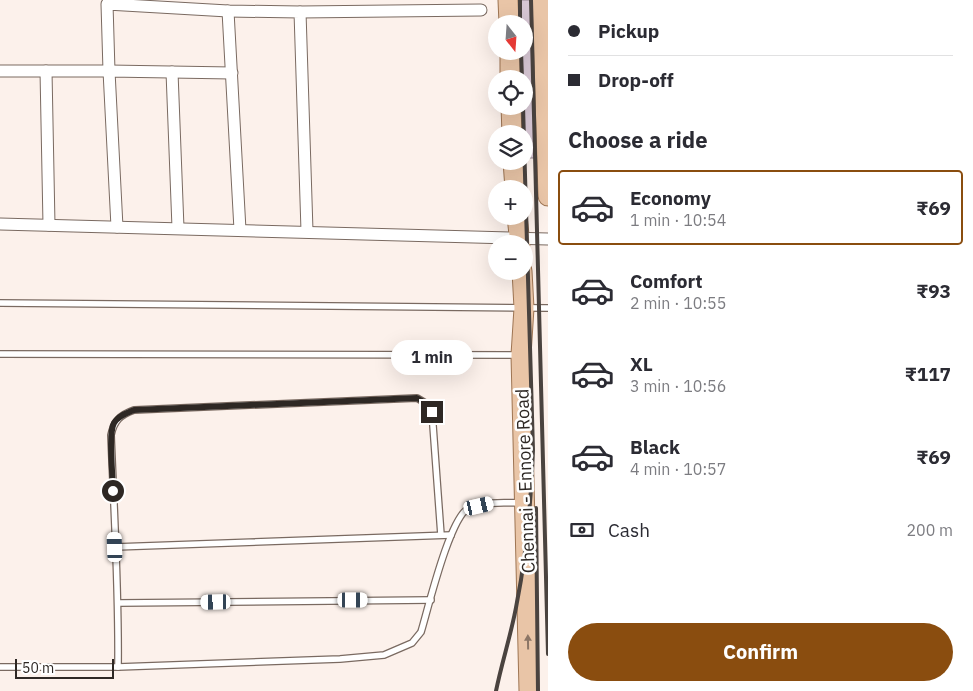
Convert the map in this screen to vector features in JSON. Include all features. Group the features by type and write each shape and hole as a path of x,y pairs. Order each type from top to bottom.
{"main road":[{"path":"508,0 509,15"},
{"path":"542,0 548,195"},
{"name":"Chennai - Ennore Road","path":"522,280 524,308 521,355 529,691"}],"street":[{"path":"117,227 107,2 228,11 482,10"},
{"path":"228,11 240,230"},
{"path":"300,12 307,232"},
{"path":"0,71 232,74"},
{"path":"46,71 50,225"},
{"path":"172,72 178,228"},
{"path":"0,224 307,232 488,240"},
{"path":"533,240 548,239"}],"lane":[{"path":"0,303 548,308"},
{"path":"0,354 521,355"},
{"path":"118,667 119,603 111,434 114,423 124,414 134,410 417,398 427,404 432,412 441,535"},
{"path":"0,667 118,667 384,655 412,643 421,632 451,534 459,518 468,508 491,503 525,504"},
{"path":"115,547 451,534"},
{"path":"119,603 431,600"}],"building":[{"path":"500,0 548,0 548,158 533,158 533,125 502,125 502,115 533,115 533,70 501,70 501,60 533,60 533,15 500,15"}],"railway":[{"path":"520,0 520,15"},
{"path":"531,0 548,654"},
{"path":"521,60 522,70"},
{"path":"496,691 512,624 523,564 528,526 533,450 523,115"},
{"path":"536,508 538,691"}],"route":[{"path":"113,491 111,434 114,423 124,414 134,410 417,398 427,404 432,412"}]}
